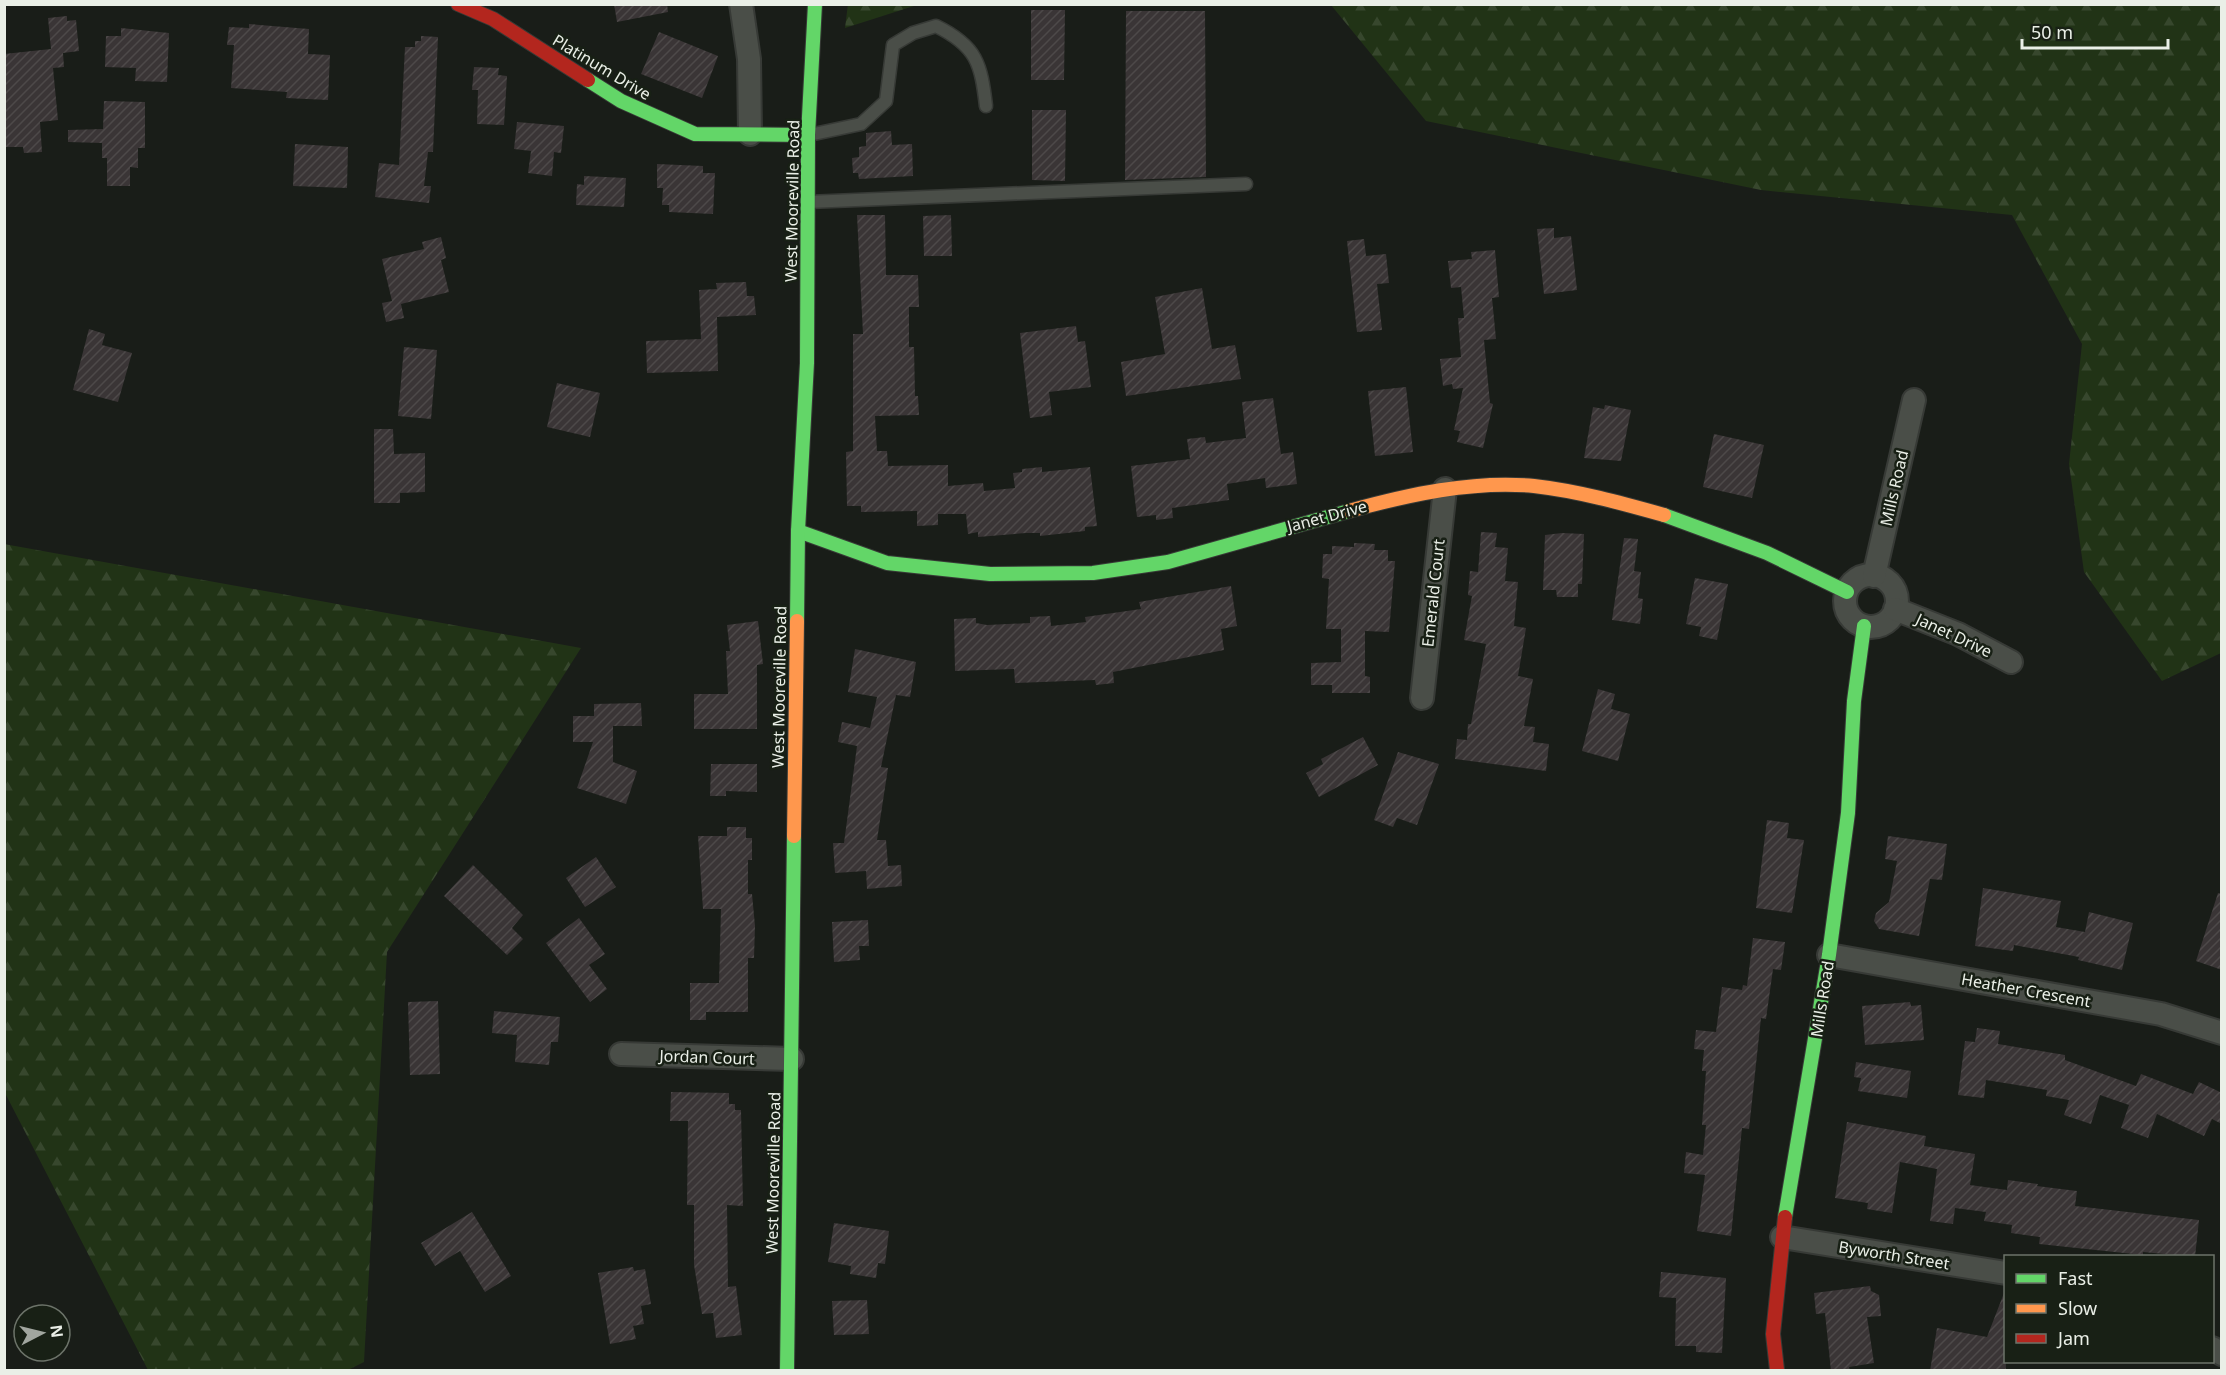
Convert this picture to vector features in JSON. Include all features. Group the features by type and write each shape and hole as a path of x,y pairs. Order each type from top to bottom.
{"street":[{"name":"Platinum Drive","path":"458,4 493,19 632,106 695,134 808,135"},
{"path":"741,4 749,59 750,134"},
{"name":"West Mooreville Road","path":"787,1371 798,531 807,363 808,135 815,4"},
{"name":"Mills Road","path":"1874,576 1914,400"},
{"name":"Janet Drive","path":"798,531 888,563 990,574 1093,573 1168,562 1317,518 1403,496 1445,489 1497,485 1533,486 1591,495 1684,521 1767,554 1847,592"},
{"name":"Emerald Court","path":"1422,698 1445,489"},
{"path":"1874,576 1892,587 1896,594 1895,609 1886,622 1872,627 1864,626 1856,623 1846,609 1847,592 1857,579 1874,576"},
{"name":"Janet Drive","path":"1895,609 1958,634 2011,663"},
{"name":"Mills Road","path":"1777,1371 1773,1334 1782,1237 1829,955 1848,813 1854,701 1864,626"},
{"name":"Heather Crescent","path":"1829,955 2161,1014 2222,1033"},
{"name":"Jordan Court","path":"621,1054 792,1059"},
{"name":"Byworth Street","path":"1782,1237 2004,1273"}],"lane":[{"path":"808,135 861,124 885,101 893,45 913,33 936,26 958,37 981,68 986,106"},
{"path":"807,202 1246,184"}],"green space":[{"path":"848,4 917,4 917,5 845,28"},
{"path":"1331,5 2221,5 2221,653 2162,681 2084,572 2069,464 2082,344 2012,215 1761,190 1426,121"},
{"path":"4,544 581,648 387,952 364,1362 348,1370 148,1370 5,1093"}],"building":[{"path":"614,4 667,4 668,12 617,22"},
{"path":"1031,10 1065,10 1064,80 1031,80"},
{"path":"1126,11 1205,11 1206,177 1125,180"},
{"path":"67,16 67,21 76,20 79,51 63,53 64,67 53,68 58,120 40,122 42,152 24,153 23,147 4,147 4,54 51,49 48,18"},
{"path":"249,24 309,29 308,54 330,55 328,100 286,98 287,92 231,88 234,45 227,45 229,27 249,28"},
{"path":"121,28 169,33 167,82 135,81 136,68 105,67 106,36 121,36"},
{"path":"659,32 718,56 702,98 641,74"},
{"path":"421,36 438,37 433,152 428,152 424,186 431,186 429,203 375,197 379,163 399,165 405,47 415,47 415,41 421,41"},
{"path":"474,67 499,68 498,75 507,76 504,125 477,124 478,90 472,90"},
{"path":"104,101 145,102 145,148 138,148 138,168 130,167 130,186 107,186 107,158 102,158 102,143 68,142 68,130 103,129"},
{"path":"1032,110 1066,110 1065,181 1032,180"},
{"path":"517,122 564,126 561,153 554,152 552,176 528,173 531,151 514,149"},
{"path":"891,131 892,145 912,144 913,176 859,179 858,173 853,173 852,158 859,157 859,147 866,146 866,133"},
{"path":"295,144 348,147 347,188 293,186"},
{"path":"657,164 703,166 703,173 715,173 713,214 669,212 669,205 662,205 663,188 657,188"},
{"path":"584,176 626,178 624,207 576,205 577,184 584,185"},
{"path":"857,215 885,215 886,275 918,275 919,307 909,307 909,347 914,347 915,396 918,396 919,415 875,416 877,451 887,451 888,466 948,465 948,486 983,483 984,491 1015,488 1013,473 1022,472 1022,469 1042,467 1042,472 1090,467 1097,526 1085,527 1085,531 1040,536 1040,533 1026,533 978,537 978,532 968,534 966,514 938,514 938,525 917,526 917,511 861,512 861,506 847,506 846,452 853,451 853,334 863,334"},
{"path":"951,215 952,256 924,256 923,216"},
{"path":"1554,228 1554,238 1571,236 1577,290 1544,294 1537,229"},
{"path":"441,237 446,258 441,260 449,292 401,304 404,318 386,322 382,303 392,301 382,259 424,249 422,242"},
{"path":"1364,239 1366,256 1386,254 1389,283 1377,284 1382,330 1357,332 1347,241"},
{"path":"1495,250 1499,297 1492,298 1496,339 1484,340 1490,403 1493,404 1483,448 1457,442 1460,431 1454,430 1463,388 1453,389 1452,384 1443,386 1440,359 1461,357 1458,318 1464,318 1461,287 1451,288 1448,261 1472,259 1471,252"},
{"path":"746,282 747,296 754,296 756,315 717,317 718,371 647,373 646,341 701,339 699,290 717,289 716,283"},
{"path":"1202,288 1212,349 1235,345 1241,379 1126,396 1121,362 1165,354 1155,297"},
{"path":"1076,326 1078,342 1085,341 1091,387 1049,392 1052,415 1030,418 1020,333"},
{"path":"89,329 105,334 102,345 132,353 118,402 73,390"},
{"path":"404,347 437,350 431,419 398,416"},
{"path":"557,383 600,393 590,437 547,427"},
{"path":"1406,387 1413,452 1375,456 1368,391"},
{"path":"1273,398 1281,454 1293,452 1297,484 1266,488 1265,478 1227,484 1229,500 1172,508 1173,518 1156,520 1156,515 1137,517 1131,466 1190,459 1187,439 1205,437 1206,443 1246,438 1242,402"},
{"path":"1605,405 1631,410 1621,461 1584,458 1593,407 1604,409"},
{"path":"374,429 393,429 394,454 425,453 425,492 400,493 400,503 374,503"},
{"path":"1714,434 1764,445 1752,498 1703,487"},
{"path":"1481,532 1497,533 1495,547 1508,548 1505,581 1518,582 1514,626 1526,628 1518,676 1533,679 1524,726 1535,727 1533,742 1549,744 1546,771 1455,759 1457,739 1467,740 1468,724 1471,724 1486,644 1464,640 1472,596 1468,595 1470,571 1478,572"},
{"path":"1584,534 1582,584 1578,584 1578,597 1557,597 1556,590 1543,590 1545,535"},
{"path":"1624,538 1638,539 1634,571 1641,572 1638,598 1643,599 1640,624 1612,620"},
{"path":"1354,543 1375,544 1374,550 1388,550 1388,561 1395,561 1389,632 1365,631 1365,676 1370,677 1370,693 1332,693 1332,685 1311,685 1311,663 1341,662 1341,629 1326,629 1329,579 1322,578 1323,554 1332,554 1332,546 1354,547"},
{"path":"1695,578 1728,584 1717,640 1699,636 1701,627 1686,624"},
{"path":"1231,586 1237,626 1221,629 1224,650 1113,672 1114,683 1096,685 1095,680 1015,683 1014,669 955,671 954,619 976,618 976,623 987,625 1030,623 1030,617 1050,616 1051,626 1086,622 1085,617 1141,609 1139,602"},
{"path":"758,621 763,664 757,665 757,729 694,729 694,694 728,694 726,651 730,651 727,625"},
{"path":"855,649 916,662 910,697 896,695 881,767 888,768 877,840 886,840 888,866 901,865 902,886 867,889 866,871 835,873 833,843 844,843 857,746 838,742 842,722 870,728 877,697 848,692"},
{"path":"1598,689 1615,694 1611,709 1630,714 1618,761 1582,751"},
{"path":"641,703 642,726 613,726 613,762 637,771 626,804 577,788 593,742 573,742 573,716 594,716 594,704"},
{"path":"1363,737 1378,765 1319,797 1306,773 1323,764 1321,759"},
{"path":"1398,752 1439,764 1417,825 1397,818 1393,827 1374,820"},
{"path":"711,764 757,764 757,792 726,791 726,796 710,796"},
{"path":"1767,820 1789,823 1787,838 1804,840 1792,913 1756,908"},
{"path":"727,827 746,827 746,838 752,838 752,860 748,860 748,894 752,894 755,926 754,958 748,958 748,1012 706,1012 706,1020 690,1020 690,983 719,983 721,909 703,909 698,836 727,836"},
{"path":"1888,836 1947,844 1942,880 1930,879 1919,936 1879,929 1874,921 1876,913 1889,902 1897,861 1885,859"},
{"path":"596,857 616,887 585,907 566,878"},
{"path":"473,865 523,915 512,928 523,939 507,955 444,896"},
{"path":"1983,888 2061,901 2056,927 2085,932 2089,912 2133,923 2122,970 2078,960 2079,957 2014,945 2013,951 1975,946"},
{"path":"2218,893 2222,894 2222,970 2196,961"},
{"path":"579,918 605,954 589,965 607,989 590,1002 546,943"},
{"path":"868,920 869,946 859,946 860,960 834,962 832,922"},
{"path":"1753,938 1785,942 1781,970 1773,969 1766,1019 1761,1018 1749,1129 1742,1128 1731,1236 1697,1231 1705,1175 1684,1173 1686,1152 1703,1155 1706,1125 1702,1125 1706,1071 1702,1071 1704,1050 1694,1049 1696,1030 1716,1032 1722,987 1742,990 1743,985 1747,986"},
{"path":"438,1001 440,1074 410,1075 408,1002"},
{"path":"1910,1002 1911,1006 1921,1005 1924,1040 1865,1045 1862,1006"},
{"path":"494,1011 560,1017 558,1042 551,1042 549,1065 515,1062 517,1035 492,1033"},
{"path":"1977,1028 2000,1031 1998,1044 2065,1055 2065,1060 2136,1086 2141,1074 2193,1094 2199,1082 2222,1093 2222,1124 2212,1119 2204,1136 2157,1114 2148,1138 2121,1128 2129,1105 2100,1095 2091,1124 2064,1115 2069,1100 2046,1096 2047,1090 1986,1080 1984,1098 1958,1095 1965,1041 1975,1042"},
{"path":"1856,1062 1911,1071 1907,1098 1858,1091 1861,1078 1854,1077"},
{"path":"671,1092 729,1093 729,1104 735,1104 735,1110 741,1110 743,1206 727,1205 728,1287 736,1286 742,1335 716,1338 713,1313 702,1314 694,1265 694,1205 687,1205 688,1121 670,1121"},
{"path":"1847,1122 1926,1136 1924,1146 1975,1154 1970,1185 2007,1190 2008,1180 2038,1184 2037,1186 2077,1191 2075,1206 2199,1220 2195,1255 2143,1252 2143,1255 2039,1244 2040,1237 2011,1233 2012,1225 1984,1221 1986,1212 1955,1208 1953,1224 1930,1221 1937,1169 1900,1162 1892,1213 1867,1209 1868,1203 1835,1198"},
{"path":"472,1212 511,1276 485,1292 460,1251 435,1266 421,1243"},
{"path":"834,1223 889,1231 885,1264 878,1263 876,1278 850,1274 851,1266 828,1262"},
{"path":"633,1267 634,1271 645,1269 651,1304 641,1306 644,1324 633,1326 636,1339 610,1344 598,1273"},
{"path":"1661,1272 1726,1278 1722,1353 1696,1352 1696,1346 1675,1346 1676,1298 1659,1297"},
{"path":"1870,1286 1871,1291 1879,1295 1881,1316 1867,1317 1874,1363 1849,1367 1850,1371 1831,1371 1825,1313 1816,1314 1814,1293"},
{"path":"2004,1293 2006,1371 1930,1371 1937,1328 1987,1337"},
{"path":"867,1300 869,1334 834,1335 832,1301"}],"traffic: fast":[{"path":"797,621 798,531 807,363 808,135 815,4"},
{"path":"588,80 621,101 695,134 808,135"},
{"path":"798,531 887,563 990,574 1093,573 1168,562 1349,511"},
{"path":"1664,515 1767,553 1847,592"},
{"path":"1785,1217 1829,955 1848,813 1854,701 1864,626"},
{"path":"787,1370 794,836"}],"traffic: slow":[{"path":"1349,511 1440,490 1511,485 1567,491 1664,515"},
{"path":"794,836 797,621"}],"traffic: jam":[{"path":"458,4 493,19 588,80"},
{"path":"1777,1370 1773,1334 1785,1217"}]}
